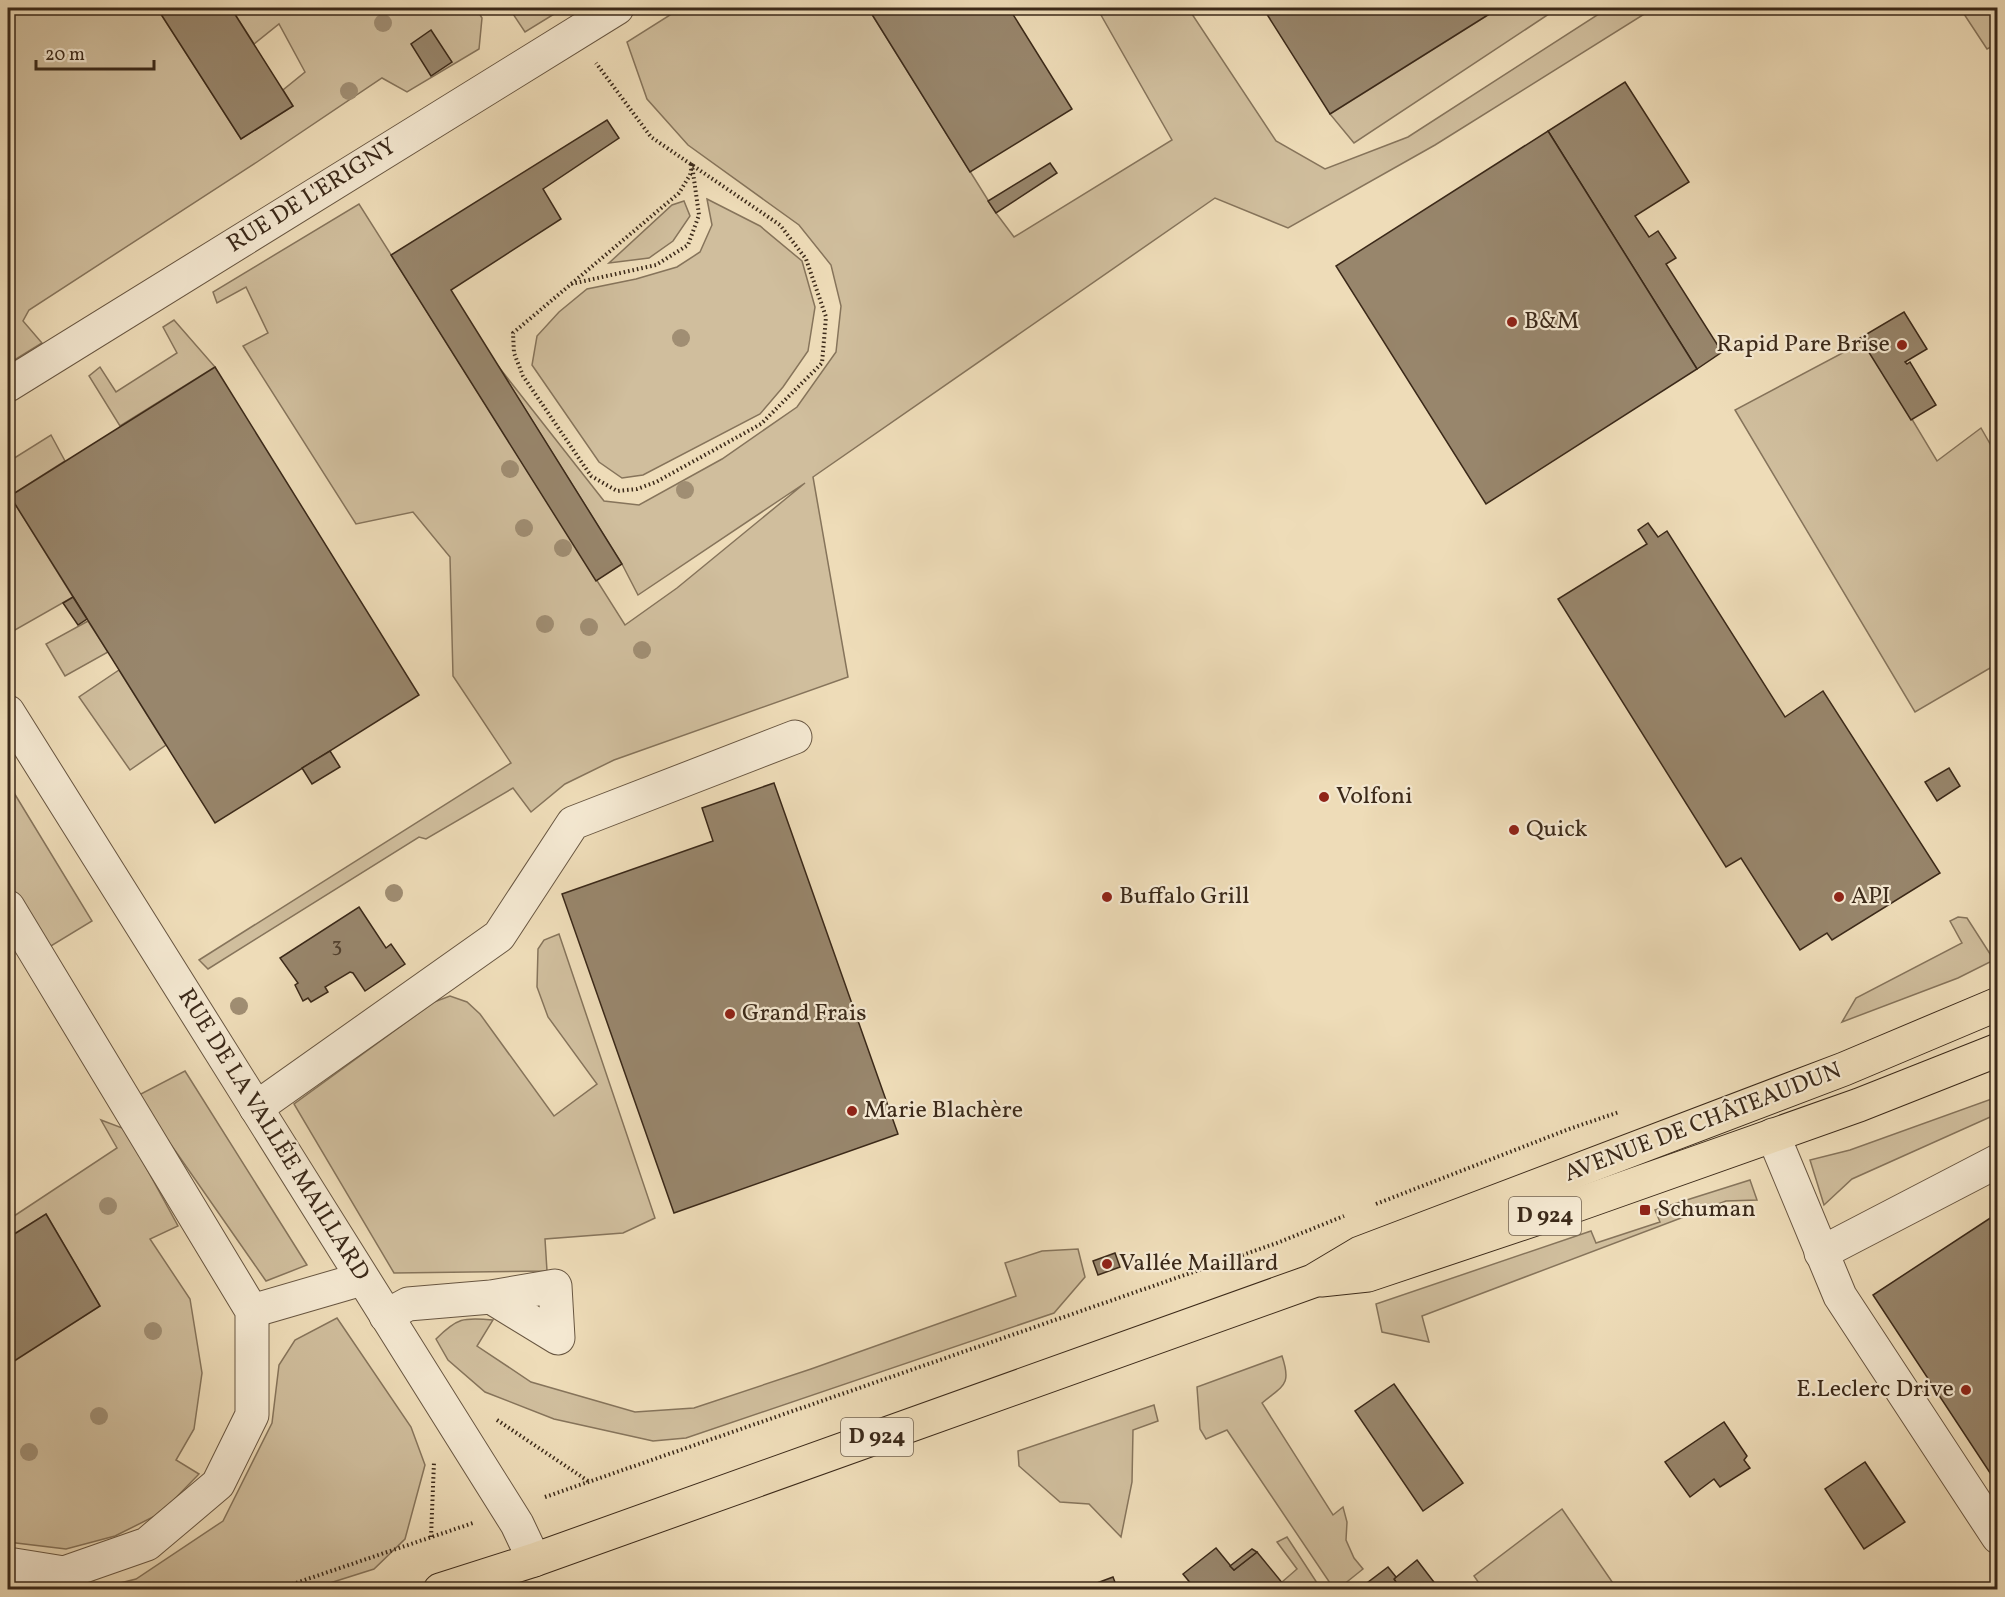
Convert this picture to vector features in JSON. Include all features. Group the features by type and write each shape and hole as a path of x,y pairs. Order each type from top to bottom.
{"main road":[{"name":"AVENUE DE CHÂTEAUDUN","path":"1313,1281 1360,1253 1844,1069 1998,1004"},
{"name":"AVENUE DE CHÂTEAUDUN","path":"1313,1281 1368,1275 1568,1208 1859,1105 1998,1050"},
{"name":"D 924","path":"440,1590 534,1560 1313,1281"}],"street":[{"name":"RUE DE L'ERIGNY","path":"8,386 617,8"},
{"name":"RUE DE LA VALLÉE MAILLARD","path":"9,720 517,1524 534,1560"},
{"path":"256,1108 499,936 573,823 795,737"},
{"path":"8,908 252,1311 252,1415 218,1484 147,1544 64,1573 8,1564"},
{"path":"1773,1135 1840,1296 1998,1537"},
{"path":"1821,1253 1998,1161"},
{"path":"252,1311 363,1279"},
{"path":"386,1316 408,1304 491,1297"}],"path":[{"path":"574,34 651,137 780,225 806,259 826,317 822,363 761,424 656,482 637,489 617,491 591,476 523,376 514,353 513,333 679,193 690,175 692,165"},
{"path":"571,284 656,265 688,245 699,215 692,165"},
{"path":"1372,1205 1623,1110"},
{"path":"492,1416 588,1481 966,1352 1277,1243 1351,1214"},
{"path":"274,1590 430,1537 434,1463 432,1455"}],"shaded area":[{"path":"8,8 157,8 241,139 293,106 283,90 305,72 279,24 254,44 231,8 476,8 482,18 479,49 407,92 382,78 29,310 23,321 42,343 8,364"},
{"path":"509,8 564,8 525,32"},
{"path":"681,8 868,8 996,213 1014,237 1172,140 1097,8 1188,8 1276,141 1325,169 1408,137 1608,8 1654,8 1435,145 1288,228 1215,198 813,477 848,677 614,760 565,784 531,812 513,788 426,839 419,837 208,969 199,960 511,763 453,676 450,557 413,512 356,524 243,346 268,333 246,287 217,303 213,292 359,204 625,625 677,588 805,483 638,595 622,564 498,366 604,501 639,505 722,459 797,407 836,352 841,306 831,265 799,225 688,145 647,99 627,42"},
{"path":"1499,8 1558,8 1354,143 1330,114"},
{"path":"1960,8 1997,8 1997,44 1987,49"},
{"path":"707,199 760,226 802,261 815,307 808,351 783,387 760,414 643,475 622,478 599,462 532,365 537,336 559,312 587,289 636,279 677,267 700,252 712,225"},
{"path":"684,201 690,216 673,241 649,258 609,263 672,205"},
{"path":"174,320 215,367 120,426 89,376 100,367 116,392 177,353 163,327"},
{"path":"1865,341 1937,461 1981,428 1997,456 1995,471 1998,476 1997,664 1915,712 1735,410"},
{"path":"51,435 65,461 10,496 73,597 8,634 8,462"},
{"path":"88,621 108,652 65,676 46,644"},
{"path":"119,670 166,745 130,770 79,697"},
{"path":"8,783 92,921 46,949 8,883"},
{"path":"1958,917 1967,918 1994,960 1958,978 1842,1022 1856,998 1962,943 1950,921"},
{"path":"559,934 655,1218 623,1233 545,1239 547,1271 394,1273 294,1104 434,1002 450,996 467,1002 480,1014 554,1116 597,1084 548,1017 537,987 538,949 544,940"},
{"path":"185,1071 307,1265 266,1281 137,1096"},
{"path":"1997,1097 1997,1114 1852,1179 1824,1205 1810,1160 1850,1150"},
{"path":"101,1120 125,1129 178,1226 150,1239 190,1299 202,1373 194,1429 176,1460 199,1474 161,1513 115,1536 66,1549 8,1542 8,1365 100,1306 46,1214 8,1238 8,1220 117,1148"},
{"path":"1750,1180 1757,1200 1726,1201 1422,1316 1429,1342 1382,1332 1376,1304 1591,1231 1596,1243 1660,1222 1655,1210"},
{"path":"1078,1249 1085,1277 1054,1313 686,1438 653,1441 554,1419 485,1392 448,1360 436,1339 461,1320 493,1320 477,1346 531,1382 635,1412 694,1408 1016,1296 1005,1263 1042,1251"},
{"path":"337,1318 411,1427 425,1465 405,1539 374,1569 311,1589 96,1589 136,1579 223,1521 272,1423 279,1365 295,1340"},
{"path":"1282,1356 1286,1373 1284,1384 1262,1403 1333,1515 1343,1507 1347,1522 1346,1540 1354,1558 1363,1569 1338,1589 1334,1589 1227,1430 1206,1439 1200,1429 1197,1387"},
{"path":"1154,1405 1158,1421 1133,1430 1132,1482 1121,1537 1089,1504 1060,1502 1019,1466 1018,1451"},
{"path":"1562,1509 1617,1589 1483,1589 1474,1576"},
{"path":"1287,1537 1321,1589 1288,1589 1282,1582 1297,1569 1277,1542"}],"building":[{"path":"157,8 231,8 293,106 241,139"},
{"path":"868,8 1009,8 1072,109 970,172"},
{"path":"1263,8 1499,8 1330,114"},
{"path":"431,30 452,62 431,76 411,44"},
{"path":"1625,82 1689,182 1635,216 1649,237 1658,231 1676,258 1666,264 1722,352 1697,369 1548,131"},
{"path":"607,120 619,138 543,189 561,219 451,290 622,564 596,581 391,255"},
{"path":"1548,131 1697,369 1486,504 1336,266"},
{"path":"1050,163 1057,173 996,213 988,201"},
{"path":"1904,312 1927,349 1905,362 1907,364 1910,362 1936,405 1911,420 1860,338"},
{"path":"215,367 419,695 215,823 10,496"},
{"path":"1648,523 1658,537 1667,531 1785,717 1823,691 1940,873 1832,940 1827,933 1800,950 1741,858 1726,867 1558,599 1647,544 1638,530"},
{"path":"73,597 87,619 78,625 63,603"},
{"path":"330,751 340,767 312,784 302,768"},
{"path":"1949,768 1960,786 1937,801 1925,782"},
{"name":"Grand Frais","path":"774,783 898,1134 674,1213 562,894 713,841 702,808"},
{"path":"359,907 386,948 391,944 405,964 365,991 350,972 325,987 328,992 311,1002 308,998 303,1001 295,985 298,983 280,958"},
{"name":"E.Leclerc Drive","path":"1998,1213 1998,1485 1873,1295"},
{"path":"46,1214 100,1306 8,1365 8,1282 12,1279 8,1269 8,1238"},
{"name":"Vallée Maillard","path":"1115,1253 1120,1267 1098,1275 1093,1261"},
{"path":"1394,1384 1463,1483 1423,1511 1355,1411"},
{"path":"1724,1422 1747,1456 1744,1460 1750,1468 1720,1487 1714,1479 1690,1497 1665,1462"},
{"path":"1865,1462 1905,1522 1864,1549 1825,1489"},
{"path":"1216,1548 1234,1570 1257,1552 1288,1590 1196,1590 1183,1574"},
{"path":"1252,1549 1257,1552 1234,1570 1230,1566"},
{"path":"1417,1560 1440,1590 1387,1590 1396,1582 1394,1579"},
{"path":"1388,1567 1396,1577 1394,1579 1396,1582 1387,1590 1372,1590 1367,1583"},
{"path":"1113,1577 1118,1590 1078,1590"}],"place":[{"name":"B&M","path":"1512,322"},
{"name":"Rapid Pare Brise","path":"1902,345"},
{"name":"Volfoni","path":"1324,797"},
{"name":"Quick","path":"1514,830"},
{"name":"Buffalo Grill","path":"1107,897"},
{"name":"API","path":"1839,897"},
{"name":"Grand Frais","path":"730,1014"},
{"name":"Marie Blachère","path":"852,1111"},
{"name":"Schuman","path":"1645,1210"},
{"name":"Vallée Maillard","path":"1107,1264"},
{"name":"E.Leclerc Drive","path":"1966,1390"}]}
